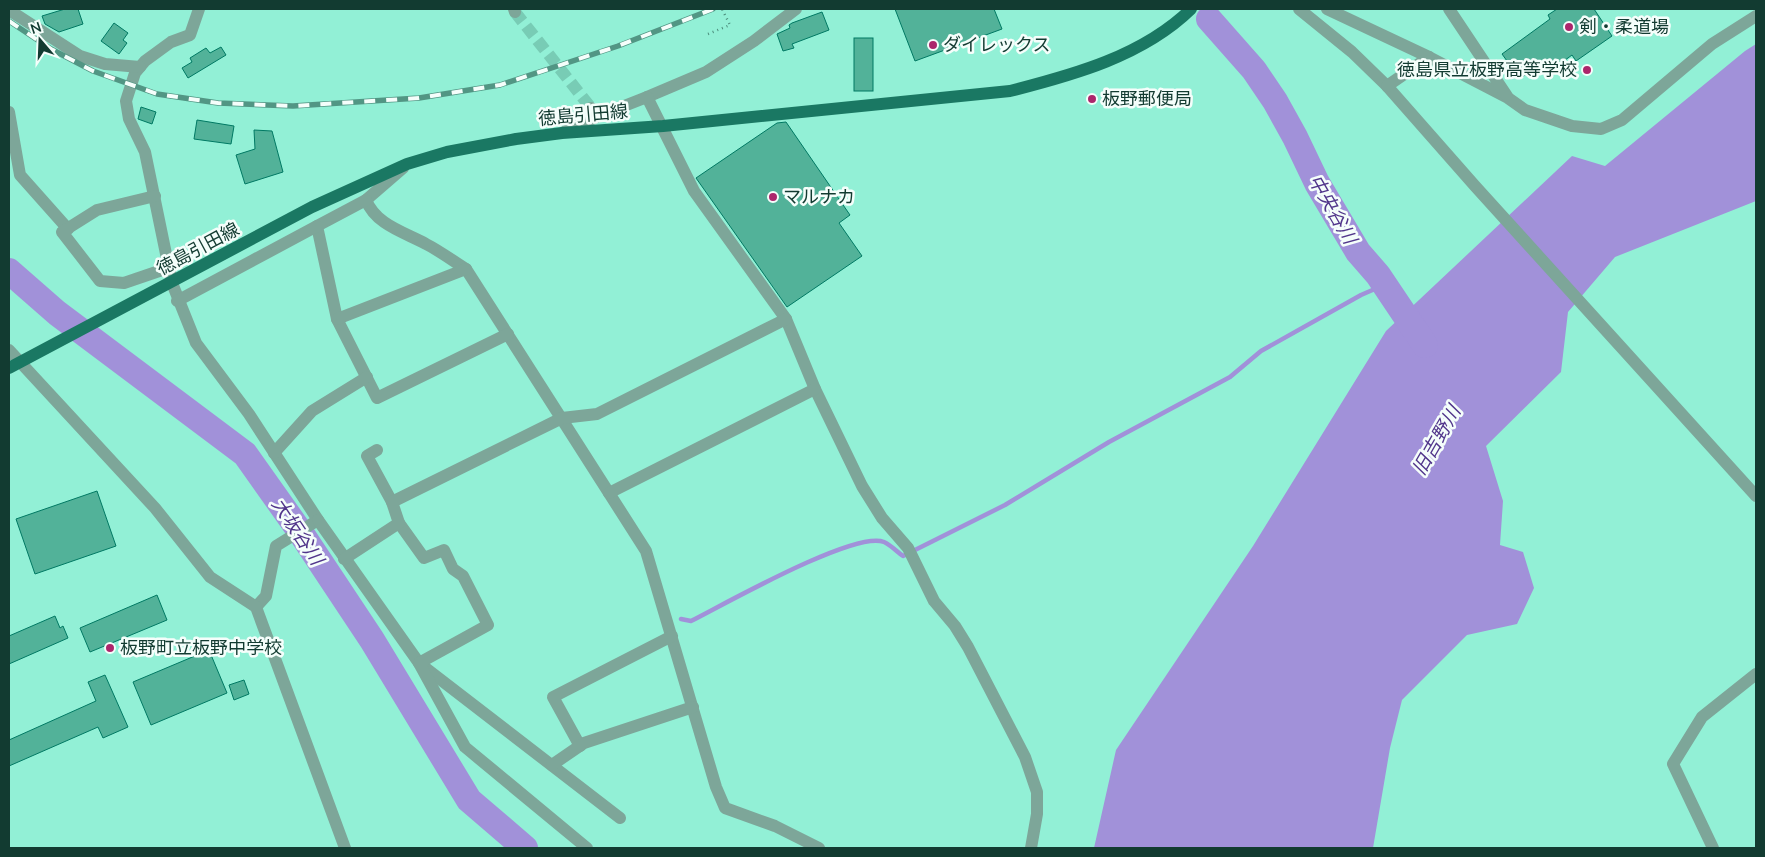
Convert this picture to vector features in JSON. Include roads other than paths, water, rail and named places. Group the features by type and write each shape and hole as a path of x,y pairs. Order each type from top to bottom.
{"main road":[{"name":"徳島引田線","path":"9,368 312,207 407,164 447,152 516,139 1010,91 1052,80 1110,60 1158,35 1191,9"}],"street":[{"path":"199,9 190,35 171,42 135,73 126,101 129,119 145,152 168,268 177,301 196,343 249,414 316,522 419,663 465,748 587,848"},
{"path":"562,134 593,113 647,98 706,72 754,41 796,9"},
{"path":"1299,9 1352,52 1387,86 1756,496"},
{"path":"1327,9 1430,57 1508,98 1525,110 1572,126 1601,129 1610,127 1622,120 1712,44 1756,16"},
{"path":"1449,9 1508,98"},
{"path":"9,10 80,56 105,64 140,67"},
{"path":"1387,86 1430,57"},
{"path":"647,98 663,126 694,191 786,318 815,389 862,486 882,518 910,552 934,601 955,626 968,646 1032,772 1037,792 1037,814 1031,848"},
{"path":"9,112 20,175 68,229"},
{"path":"177,301 366,200 407,164"},
{"path":"155,196 97,210 62,232 100,282 124,283 168,268"},
{"path":"366,200 369,207 386,225 426,244 466,269 646,551 716,787 725,808 775,826 819,848"},
{"path":"318,226 337,319 378,398 508,334"},
{"path":"337,319 466,269"},
{"path":"392,502 562,418 597,414 786,318"},
{"path":"9,350 155,508 210,577 256,607 345,848"},
{"path":"274,453 312,411 367,377"},
{"path":"609,493 815,389"},
{"path":"377,450 367,456 392,502 399,523 424,558 444,550 453,569 463,576 488,625 419,663"},
{"path":"256,607 266,596 276,546 316,522"},
{"path":"344,559 399,523"},
{"path":"580,746 553,697 672,636"},
{"path":"419,663 620,818"},
{"path":"1713,848 1672,764 1702,717 1756,674"},
{"path":"552,765 580,746 693,707"}],"water":[{"name":"旧吉野川","path":"1756,44 1756,201 1615,257 1568,312 1561,372 1486,446 1503,501 1500,545 1523,552 1534,588 1517,624 1467,635 1402,700 1390,748 1373,848 1094,848 1116,750 1253,546 1386,331 1572,156 1605,166"}],"waterway":[{"name":"中央谷川","path":"1209,19 1254,70 1275,101 1317,183 1358,252 1378,275 1425,345"},
{"name":"大坂谷川","path":"9,271 57,313 245,454 301,533 372,640 469,800 525,848"},
{"path":"681,619 691,621 789,571 846,547 869,541 884,542 903,556 1005,505 1109,442 1230,377 1261,351 1361,295 1384,285"}],"tunnel":[{"path":"515,12 591,108"}],"railway":[{"path":"9,21 51,49 93,71 157,94 218,103 293,106 419,98 500,85 618,46 713,9"}],"place":[{"name":"剣・柔道場","path":"1569,27"},
{"name":"ダイレックス","path":"933,45"},
{"name":"徳島県立板野高等学校","path":"1587,70"},
{"name":"板野郵便局","path":"1092,99"},
{"name":"マルナカ","path":"773,197"},
{"name":"板野町立板野中学校","path":"110,648"}]}
